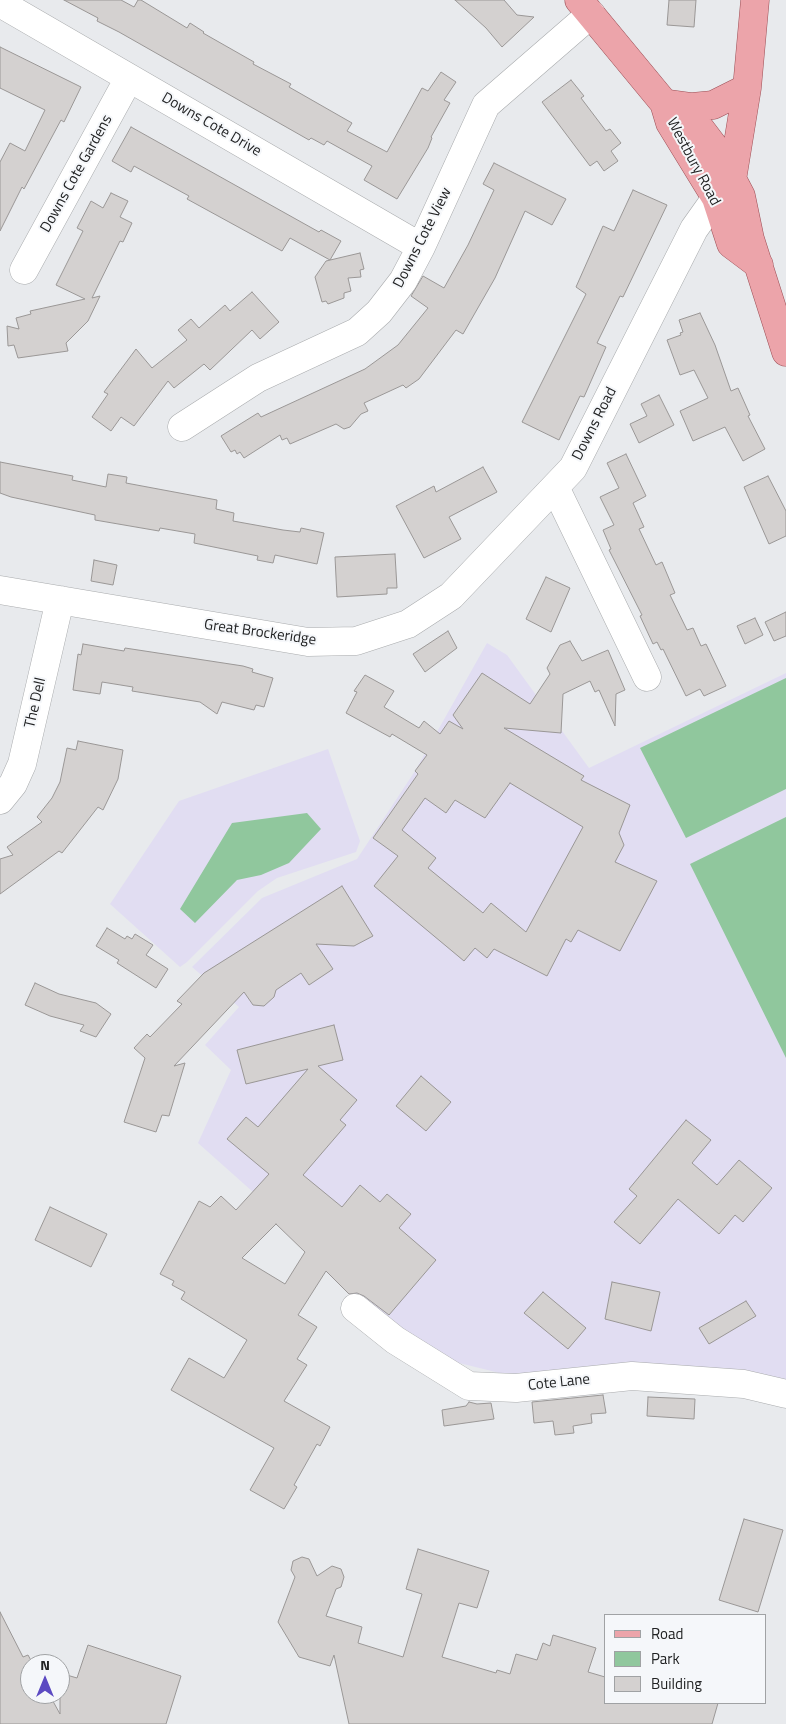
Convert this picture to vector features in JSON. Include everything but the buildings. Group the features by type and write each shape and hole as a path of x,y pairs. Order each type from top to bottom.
{"main road":[{"name":"Westbury Road","path":"724,189 748,88 755,0"},
{"path":"585,7 664,103"},
{"name":"Westbury Road","path":"664,103 692,107 713,105 748,88"},
{"name":"Westbury Road","path":"664,103 693,119 718,152 724,189"},
{"name":"Westbury Road","path":"724,189 741,196 759,265 786,352"}],"street":[{"name":"Downs Cote Drive","path":"0,3 421,248"},
{"name":"Downs Cote View","path":"182,427 258,378 357,332 379,312 404,281 486,105 585,7"},
{"name":"Downs Cote Gardens","path":"24,270 129,78"},
{"name":"Downs Road","path":"554,487 573,468 694,229 724,189"},
{"name":"Great Brockeridge","path":"0,590 308,642 356,642 408,624 451,596 554,487"},
{"path":"554,487 647,677"},
{"name":"The Dell","path":"0,800 13,784 22,764 60,600"},
{"name":"Cote Lane","path":"355,1308 395,1340 469,1386 516,1388 632,1376 744,1384 786,1394"}],"shaded area":[{"path":"487,643 507,655 589,768 786,673 786,1387 512,1376 451,1361 353,1298 275,1222 253,1192 198,1143 231,1070 205,1045 239,1007 192,967 262,898 357,859 415,771"},
{"path":"328,749 360,841 356,852 277,878 258,891 180,967 110,904 179,801"}],"green space":[{"path":"786,678 786,789 686,838 640,748"},
{"path":"307,813 321,829 289,863 261,875 237,880 195,923 180,909 232,823"},
{"path":"786,817 786,1058 690,864"}]}
